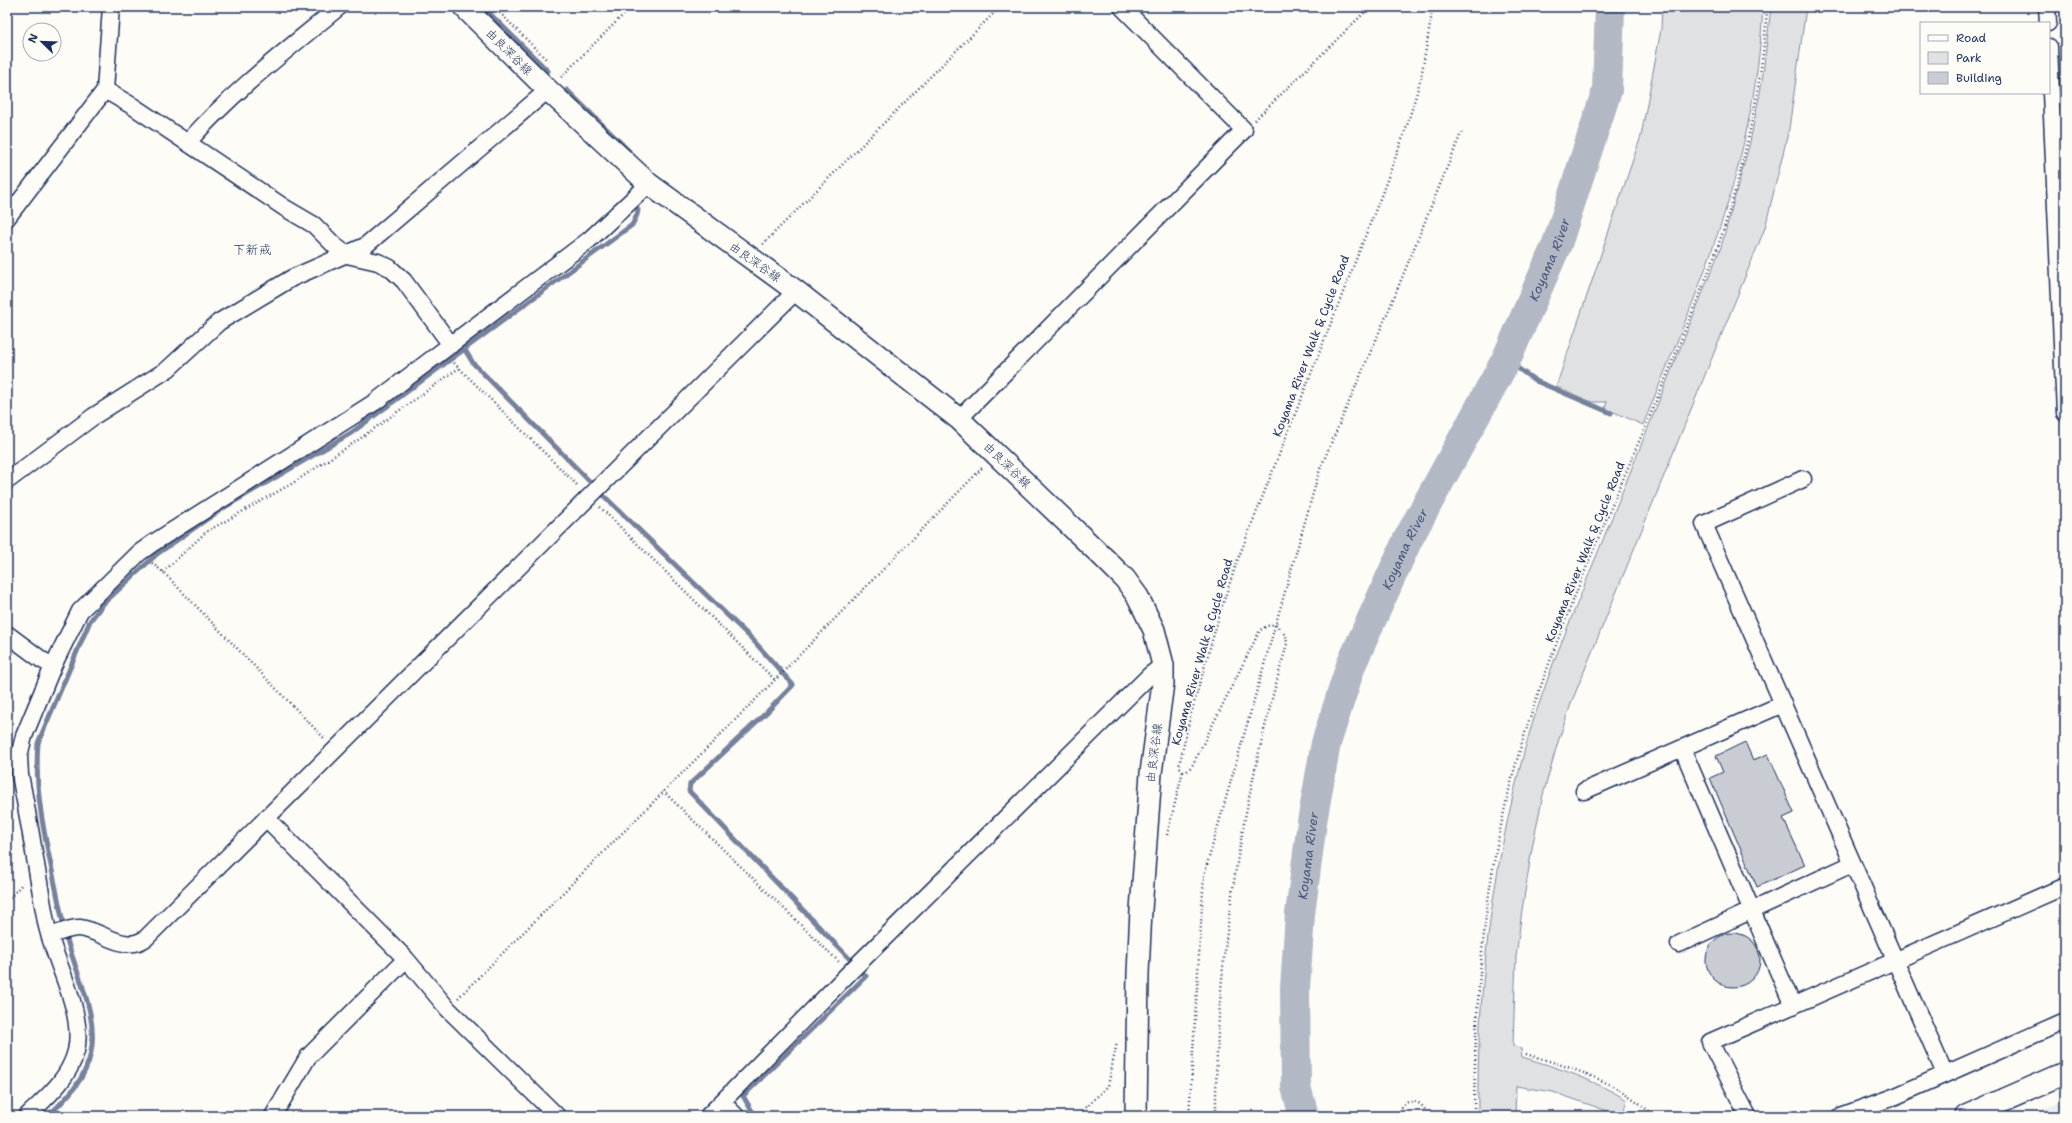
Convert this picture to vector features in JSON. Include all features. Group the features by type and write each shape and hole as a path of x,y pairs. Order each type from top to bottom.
{"main road":[{"name":"由良深谷線","path":"464,7 548,90 648,184 748,258 796,291 959,419 1125,579 1138,597 1148,614 1154,630 1163,665 1162,690 1151,773 1141,910 1138,973 1136,1116"},
{"path":"1966,1116 2065,1073"}],"street":[{"path":"7,218 105,90 111,7"},
{"path":"188,142 213,113 339,7"},
{"path":"959,419 1244,130 1122,7"},
{"path":"2047,7 2048,22"},
{"path":"2050,70 2065,413"},
{"path":"105,90 134,107 285,208 314,225 335,246 347,255 378,262 390,268 404,281 447,348"},
{"path":"7,481 94,416 168,369 219,322 292,278 365,246 548,90"},
{"path":"27,1116 60,1083 72,1063 78,1039 78,1027 74,1009 50,935 20,775 19,756 24,736 53,666 80,611 139,553 226,495 292,456 375,402 589,240 648,184"},
{"path":"50,935 78,928 88,929 131,945 139,944 588,496 796,291"},
{"path":"1803,479 1704,524 1945,1074"},
{"path":"7,634 53,666"},
{"path":"708,1116 850,972 1150,675 1163,665"},
{"path":"1584,791 1783,704"},
{"path":"1682,748 1794,1006"},
{"path":"266,818 406,959 448,1009 557,1116"},
{"path":"1679,944 1852,864"},
{"path":"1748,1116 1710,1042 2065,886"},
{"path":"273,1116 308,1057 406,959"},
{"path":"1842,1116 1896,1096 2065,1021"},
{"path":"722,1102 736,1116"}],"path":[{"path":"548,90 631,7"},
{"path":"748,258 1000,7"},
{"path":"1244,130 1370,7"},
{"name":"Koyama River Walk & Cycle Road","path":"1275,624 1260,630 1192,766 1187,771 1183,771 1179,766 1188,724 1222,606 1263,494 1407,126 1421,78 1433,7"},
{"name":"Koyama River Walk & Cycle Road","path":"1474,1116 1474,1052 1481,956 1490,883 1508,793 1530,716 1566,619 1718,245 1733,195 1751,118 1758,81 1766,7"},
{"path":"1189,1116 1204,875 1320,469 1390,307 1462,131"},
{"path":"447,348 459,368 775,680"},
{"path":"163,572 206,532 293,483 358,440 459,368"},
{"path":"448,1009 775,680 995,455"},
{"path":"139,553 163,572 335,750"},
{"path":"1216,1116 1215,1068 1221,977 1242,825 1270,701 1287,644 1286,636 1275,624"},
{"path":"663,791 850,972"},
{"path":"1526,1054 1575,1068 1596,1077 1631,1096 1654,1116"},
{"path":"1077,1116 1098,1096"},
{"path":"1399,1116 1402,1106 1407,1102 1414,1101 1421,1104 1426,1110 1428,1116"}],"shaded area":[{"path":"2065,1099 2065,1116 2027,1116"}],"green space":[{"path":"1662,7 1763,7 1761,37 1753,97 1740,157 1724,216 1680,335 1643,425 1605,408 1607,402 1592,402 1556,387 1641,136 1661,29"},
{"path":"1771,7 1805,7 1805,15 1789,129 1765,228 1572,701 1557,745 1543,795 1533,843 1522,910 1516,957 1513,1045 1521,1049 1522,1057 1576,1075 1602,1086 1627,1100 1622,1116 1553,1092 1516,1086 1515,1116 1478,1116 1480,1017 1484,968 1498,869 1519,771 1532,724 1554,661 1721,247 1750,142 1762,82"}],"building":[{"path":"1745,742 1753,760 1768,754 1794,813 1783,818 1805,865 1757,887 1710,778 1723,772 1716,756"},
{"path":"1733,933 1743,935 1752,941 1758,950 1760,960 1758,970 1752,979 1743,985 1733,987 1723,985 1714,979 1708,970 1706,960 1708,950 1714,941 1723,935"}],"waterway":[{"path":"483,7 548,71"},
{"name":"Koyama River","path":"1304,1116 1296,1087 1295,988 1300,914 1312,822 1326,743 1351,665 1408,539 1506,360 1557,244 1607,90 1610,7"},
{"path":"567,90 629,151"},
{"path":"48,1116 69,1095 85,1071 91,1052 92,1024 86,997 66,936 44,832 39,796 37,761 38,743 90,621 103,604 157,554 223,508 351,433 632,225 638,210"},
{"path":"465,350 473,363 604,496 753,640 793,685 767,712 690,784 689,791 866,976 743,1096 755,1116"},
{"path":"1506,360 1536,381 1611,413"}],"district":[{"name":"下新戒","path":"252,249"}]}
